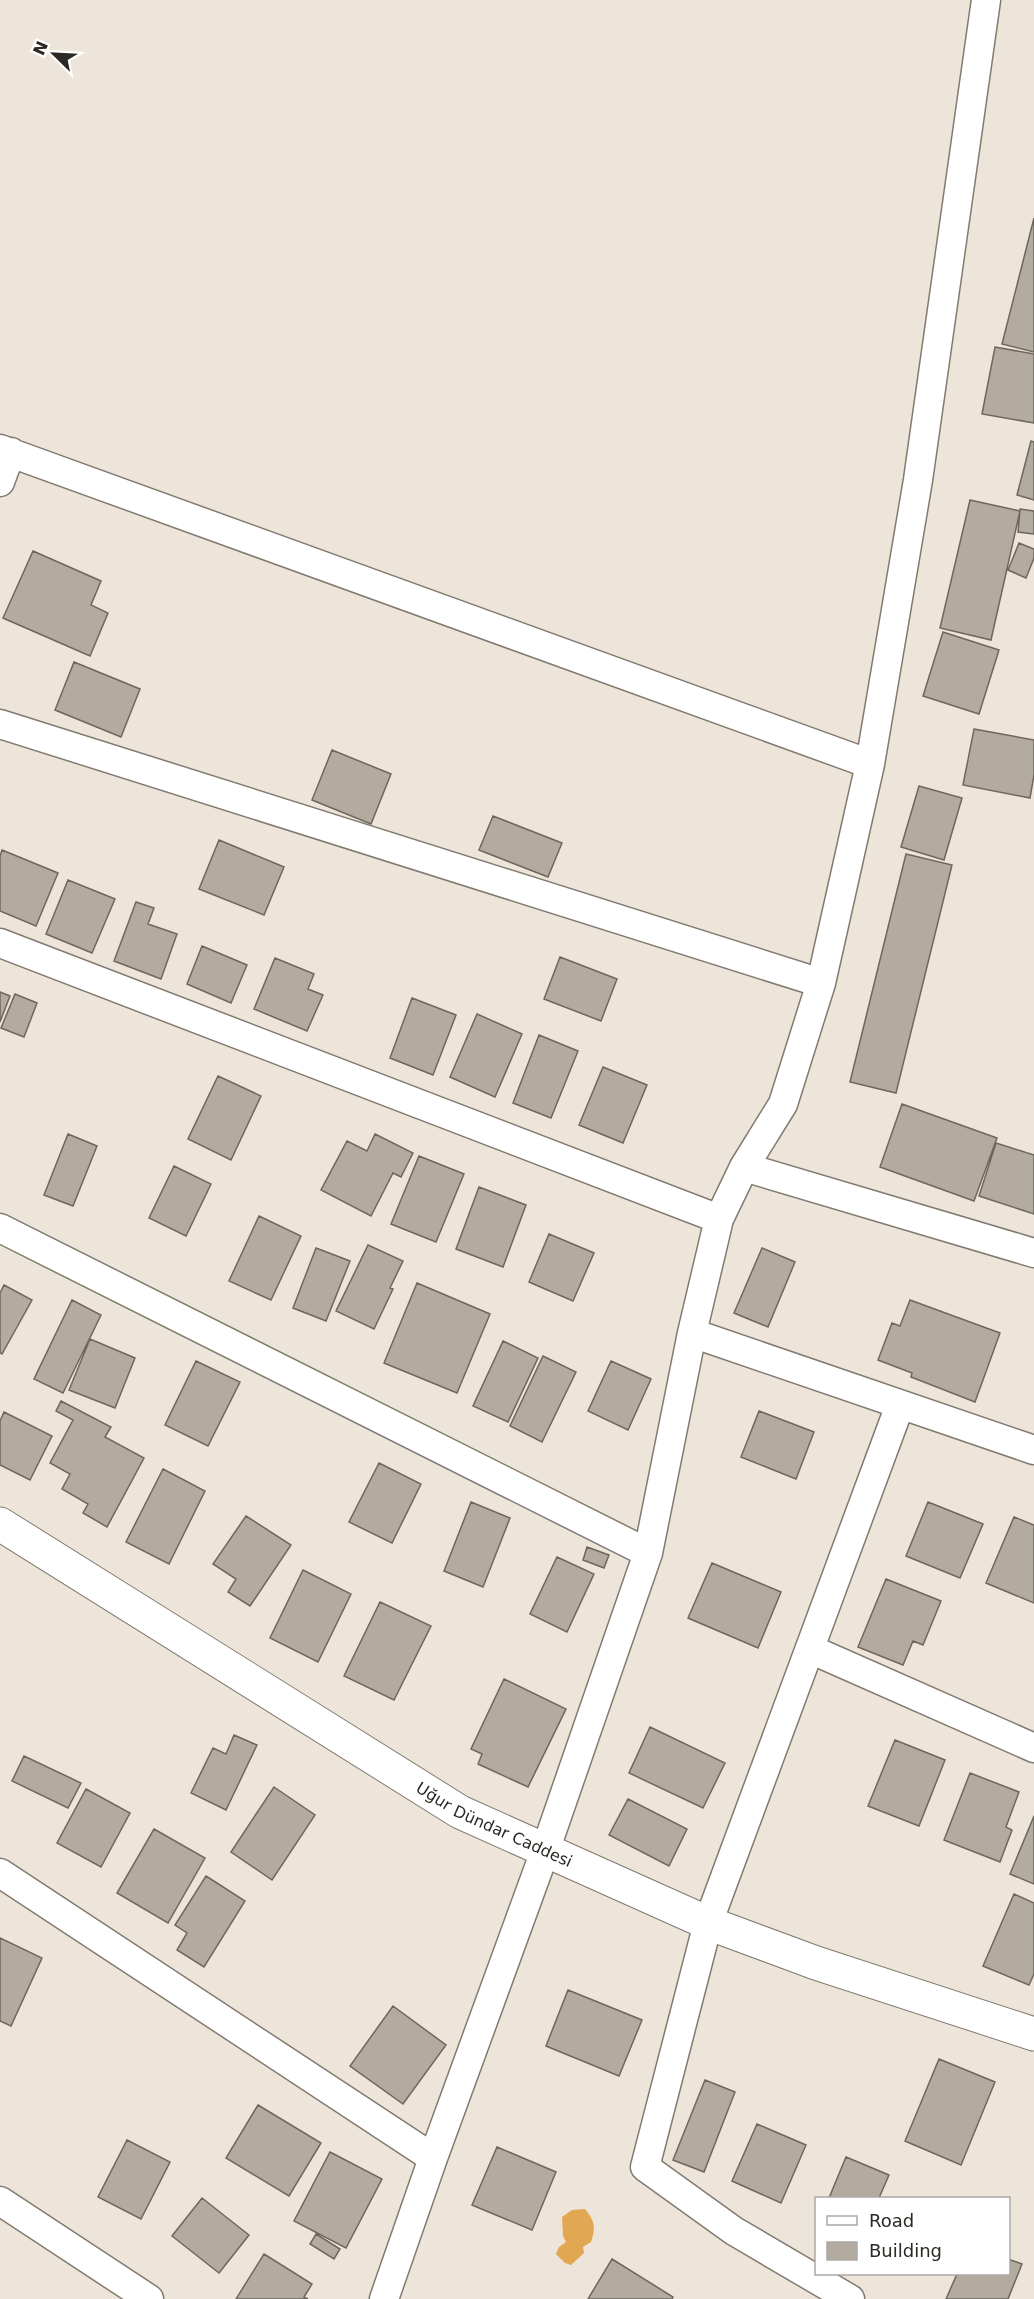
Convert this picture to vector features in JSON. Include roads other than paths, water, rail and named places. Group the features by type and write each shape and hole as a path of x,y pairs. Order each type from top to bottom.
{"street":[{"path":"384,2299 545,1851 648,1553 692,1333 719,1219 744,1167 783,1104 822,983 870,764 918,480 986,0"},
{"path":"0,482 5,450 870,764"},
{"path":"0,724 822,983"},
{"path":"0,943 719,1219"},
{"path":"744,1167 1034,1253"},
{"path":"0,1228 648,1553"},
{"path":"692,1333 1034,1450"},
{"path":"850,2299 734,2231 645,2167 708,1923 900,1405"},
{"name":"Uğur Dündar Caddesi","path":"0,1524 460,1812 708,1923 816,1963 1034,2034"},
{"path":"810,1649 1034,1748"},
{"path":"0,1873 433,2158"},
{"path":"0,2200 149,2299"}]}
